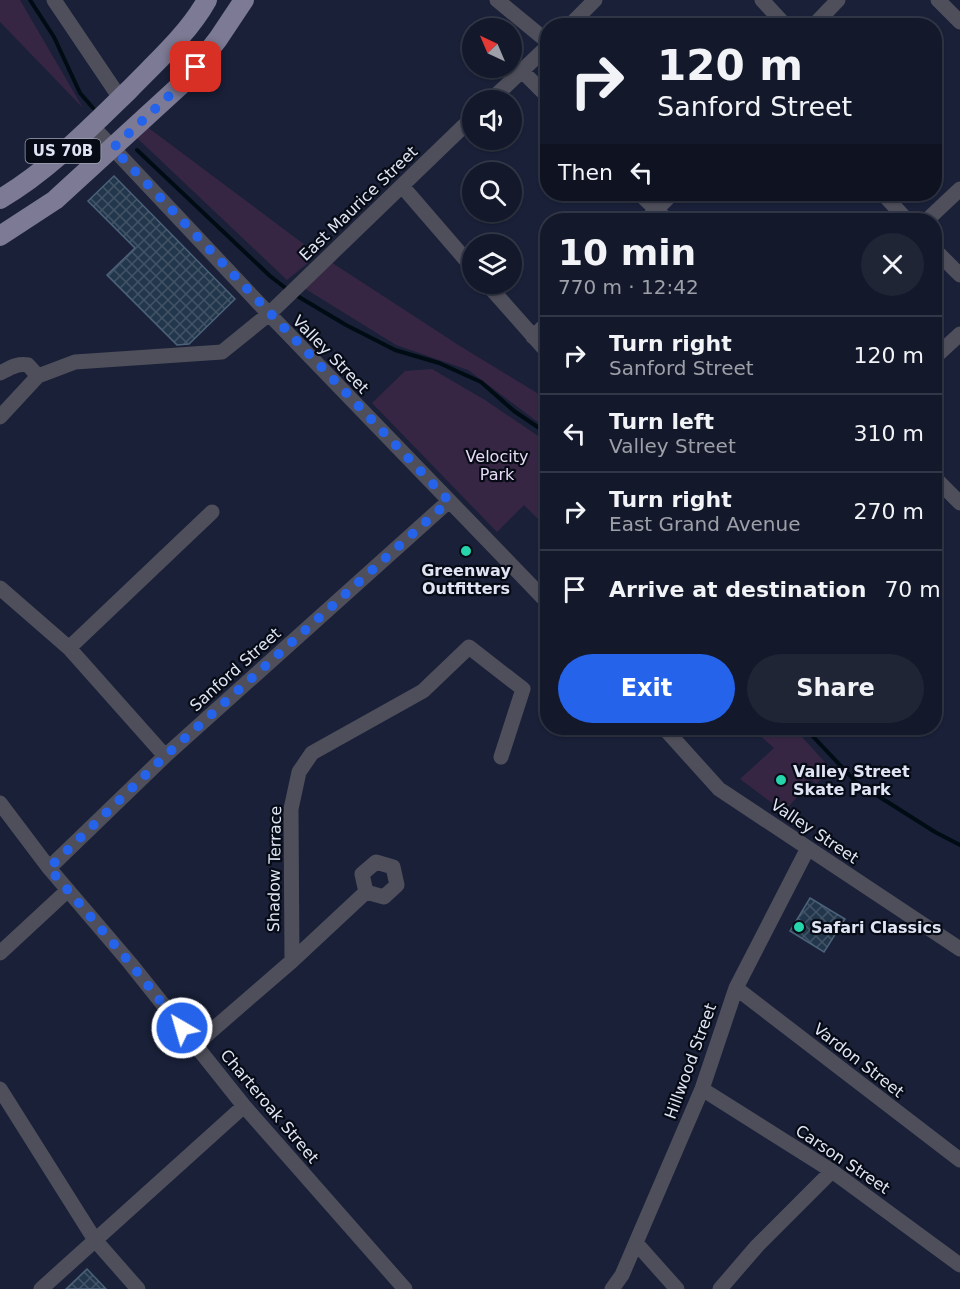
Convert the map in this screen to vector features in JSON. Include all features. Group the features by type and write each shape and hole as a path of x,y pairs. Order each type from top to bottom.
{"main road":[{"name":"US 70B","path":"0,199 29,180 92,126 168,51 207,0"},
{"name":"US 70B","path":"0,236 55,200 185,81 219,39 244,0"}],"street":[{"path":"54,0 120,98"},
{"path":"497,0 540,37"},
{"path":"577,18 595,0"},
{"path":"762,0 779,18"},
{"path":"821,18 838,0"},
{"path":"938,0 960,22"},
{"path":"540,52 522,70 540,89"},
{"path":"501,90 514,78"},
{"name":"Valley Street","path":"92,126 269,314 540,595"},
{"name":"East Maurice Street","path":"38,376 75,362 222,352 269,314 462,128"},
{"path":"402,186 462,255"},
{"path":"934,213 960,189"},
{"path":"889,201 901,213"},
{"path":"942,257 960,275"},
{"path":"496,294 540,344"},
{"path":"533,337 540,330"},
{"path":"942,351 960,334"},
{"path":"0,373 22,364 28,365 38,376 0,417"},
{"path":"942,485 960,503"},
{"name":"Sanford Street","path":"49,868 165,756 449,501"},
{"path":"69,648 212,512"},
{"path":"0,588 69,648 165,756"},
{"name":"Shadow Terrace","path":"292,961 291,809 299,772 312,753 423,691 469,646 523,689 501,757"},
{"name":"Valley Street","path":"669,735 719,789 960,950"},
{"name":"Charteroak Street","path":"0,803 49,868 130,963 244,1106 405,1289"},
{"name":"Hillwood Street","path":"612,1289 622,1275 702,1089 736,988 808,848"},
{"path":"0,953 68,890"},
{"path":"195,1045 292,961 366,892"},
{"name":"Vardon Street","path":"736,988 960,1160"},
{"path":"0,1089 94,1240 138,1289"},
{"name":"Carson Street","path":"702,1089 832,1171 960,1265"},
{"path":"41,1289 244,1106"},
{"path":"720,1289 757,1246 832,1171"},
{"path":"636,1243 677,1289"}],"green space":[{"path":"0,0 20,0 83,108 0,22"},
{"path":"146,126 313,251 308,263 287,280 136,137"},
{"path":"331,262 540,395 540,424 468,370 396,345 304,288"},
{"name":"Velocity Park","path":"432,369 485,400 540,437 540,521 524,505 497,532 372,403 405,371"},
{"name":"Valley Street Skate Park","path":"759,735 800,735 831,769 816,784 801,771 811,781 784,812 740,779 774,748"}],"building":[{"path":"114,176 235,299 189,344 177,345 107,275 135,248 88,201"},
{"path":"810,898 845,919 824,952 790,931"},
{"path":"87,1269 106,1289 66,1289"}],"waterway":[{"path":"30,0 54,37 80,93 93,108"},
{"path":"137,150 270,276 288,290"},
{"path":"294,294 346,325 395,350 439,363 481,382 514,411 540,429"},
{"path":"812,735 856,782 935,832 960,845"}],"place":[{"name":"Greenway Outfitters","path":"466,551"},
{"name":"Valley Street Skate Park","path":"781,780"},
{"name":"Safari Classics","path":"799,927"}],"route":[{"path":"182,1028 49,868 165,756 449,501 113,148 185,81 196,67"}]}
